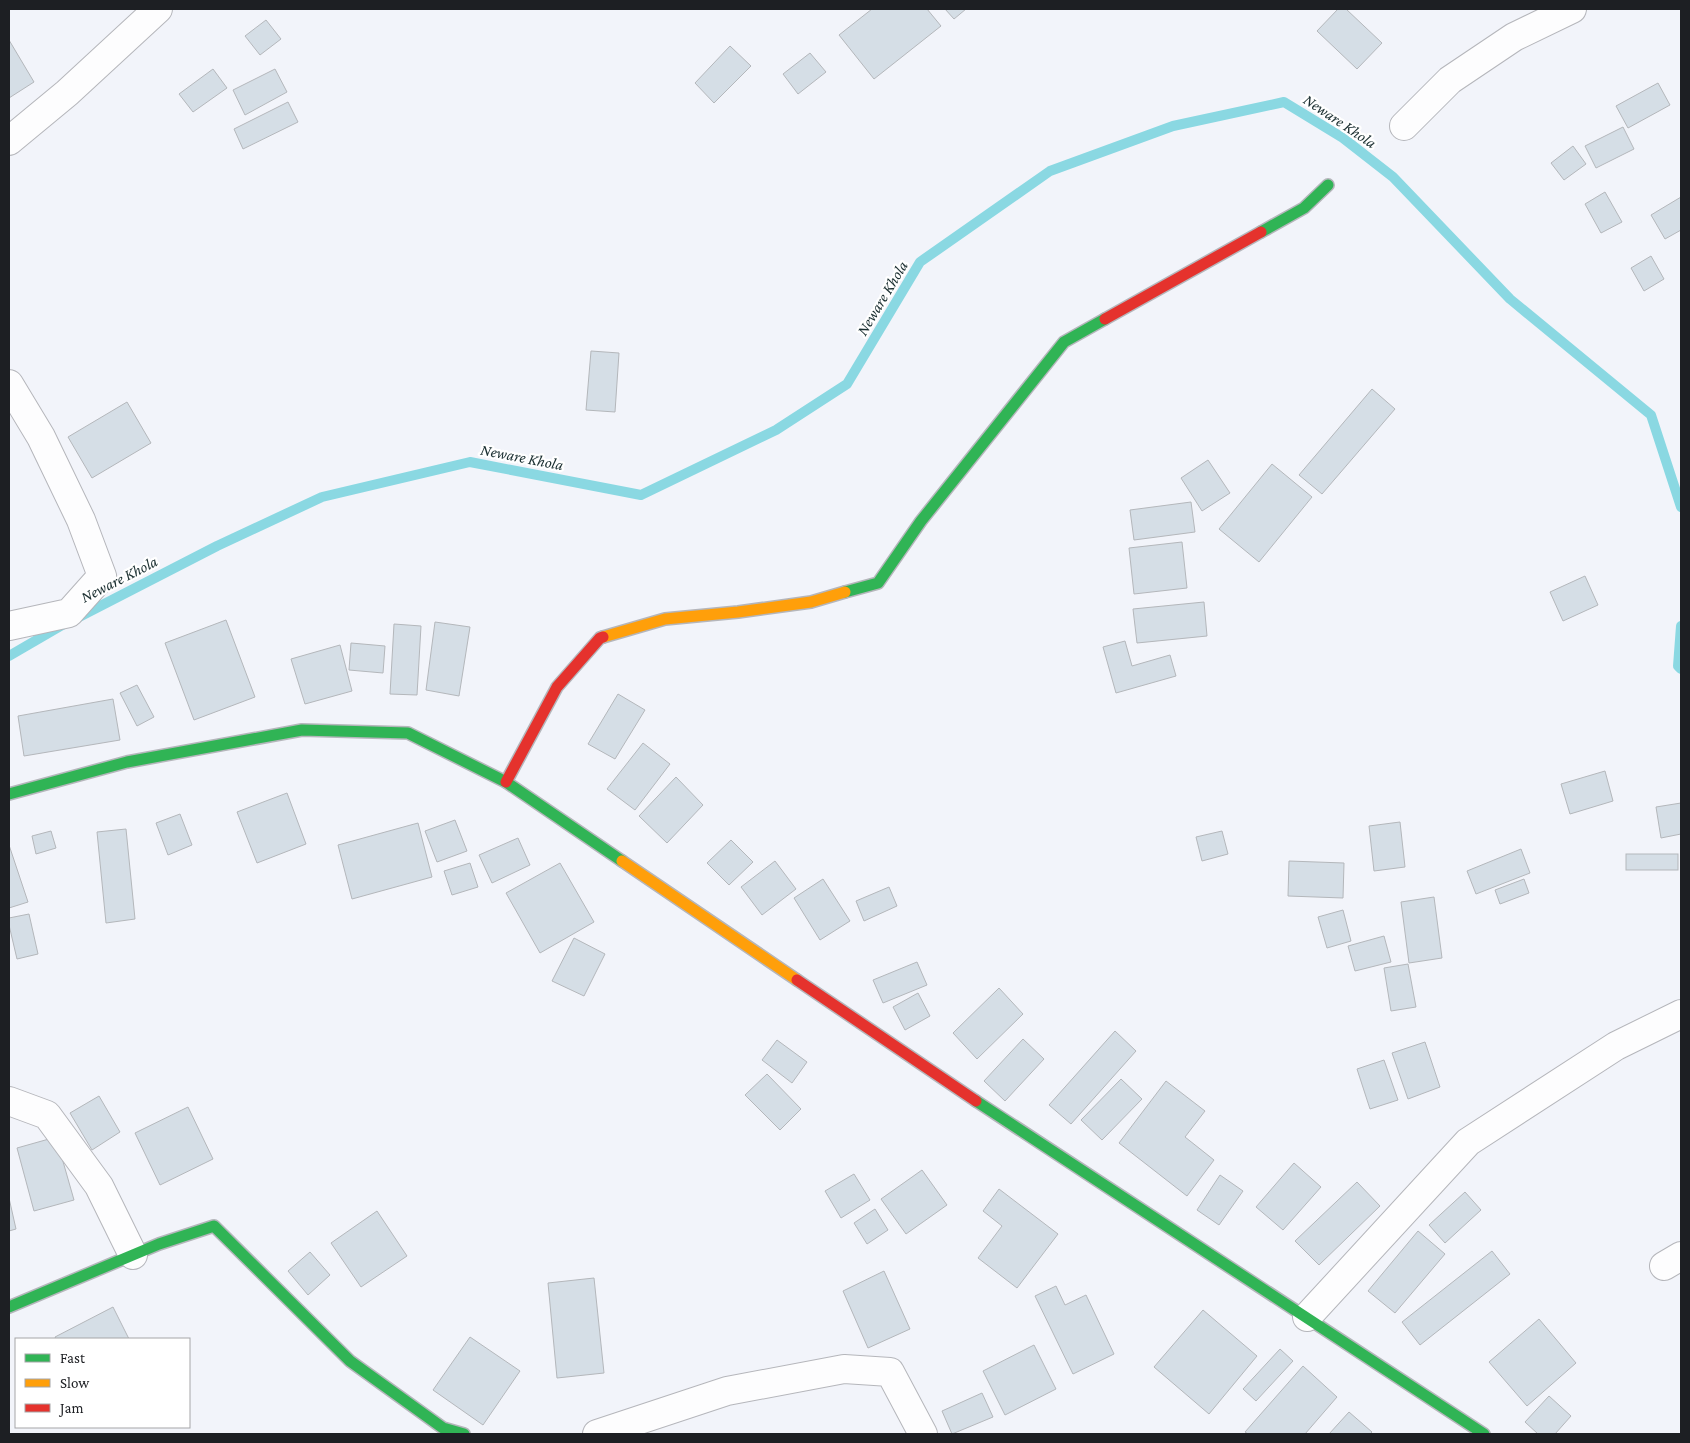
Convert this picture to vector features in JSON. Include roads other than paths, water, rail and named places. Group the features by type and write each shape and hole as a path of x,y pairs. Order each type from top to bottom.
{"street":[{"path":"9,140 67,93 158,9"},
{"path":"1404,126 1450,80 1514,37 1572,9"},
{"path":"506,782 557,687 600,638 665,619 811,602 878,583 921,521 1064,342 1304,208 1328,185"},
{"path":"9,384 41,437 81,520 102,576 70,613 9,626"},
{"path":"9,794 127,762 302,730 408,733 506,782 925,1068 1484,1434"},
{"path":"1306,1317 1468,1142 1616,1046 1681,1014"},
{"path":"9,1101 47,1115 99,1186 133,1255"},
{"path":"9,1308 159,1244 214,1226 350,1360 443,1428 464,1434"},
{"path":"597,1434 727,1391 844,1369 890,1372 923,1434"}],"waterway":[{"name":"Neware Khola","path":"77,618 217,546 322,497 470,462 641,495 776,430 847,384 920,262 1050,171 1173,126 1284,102 1343,138 1393,177 1510,299 1651,415 1681,507"},
{"name":"Neware Khola","path":"9,656 64,624"},
{"name":"Neware Khola","path":"1681,626 1678,666 1681,669"}]}
